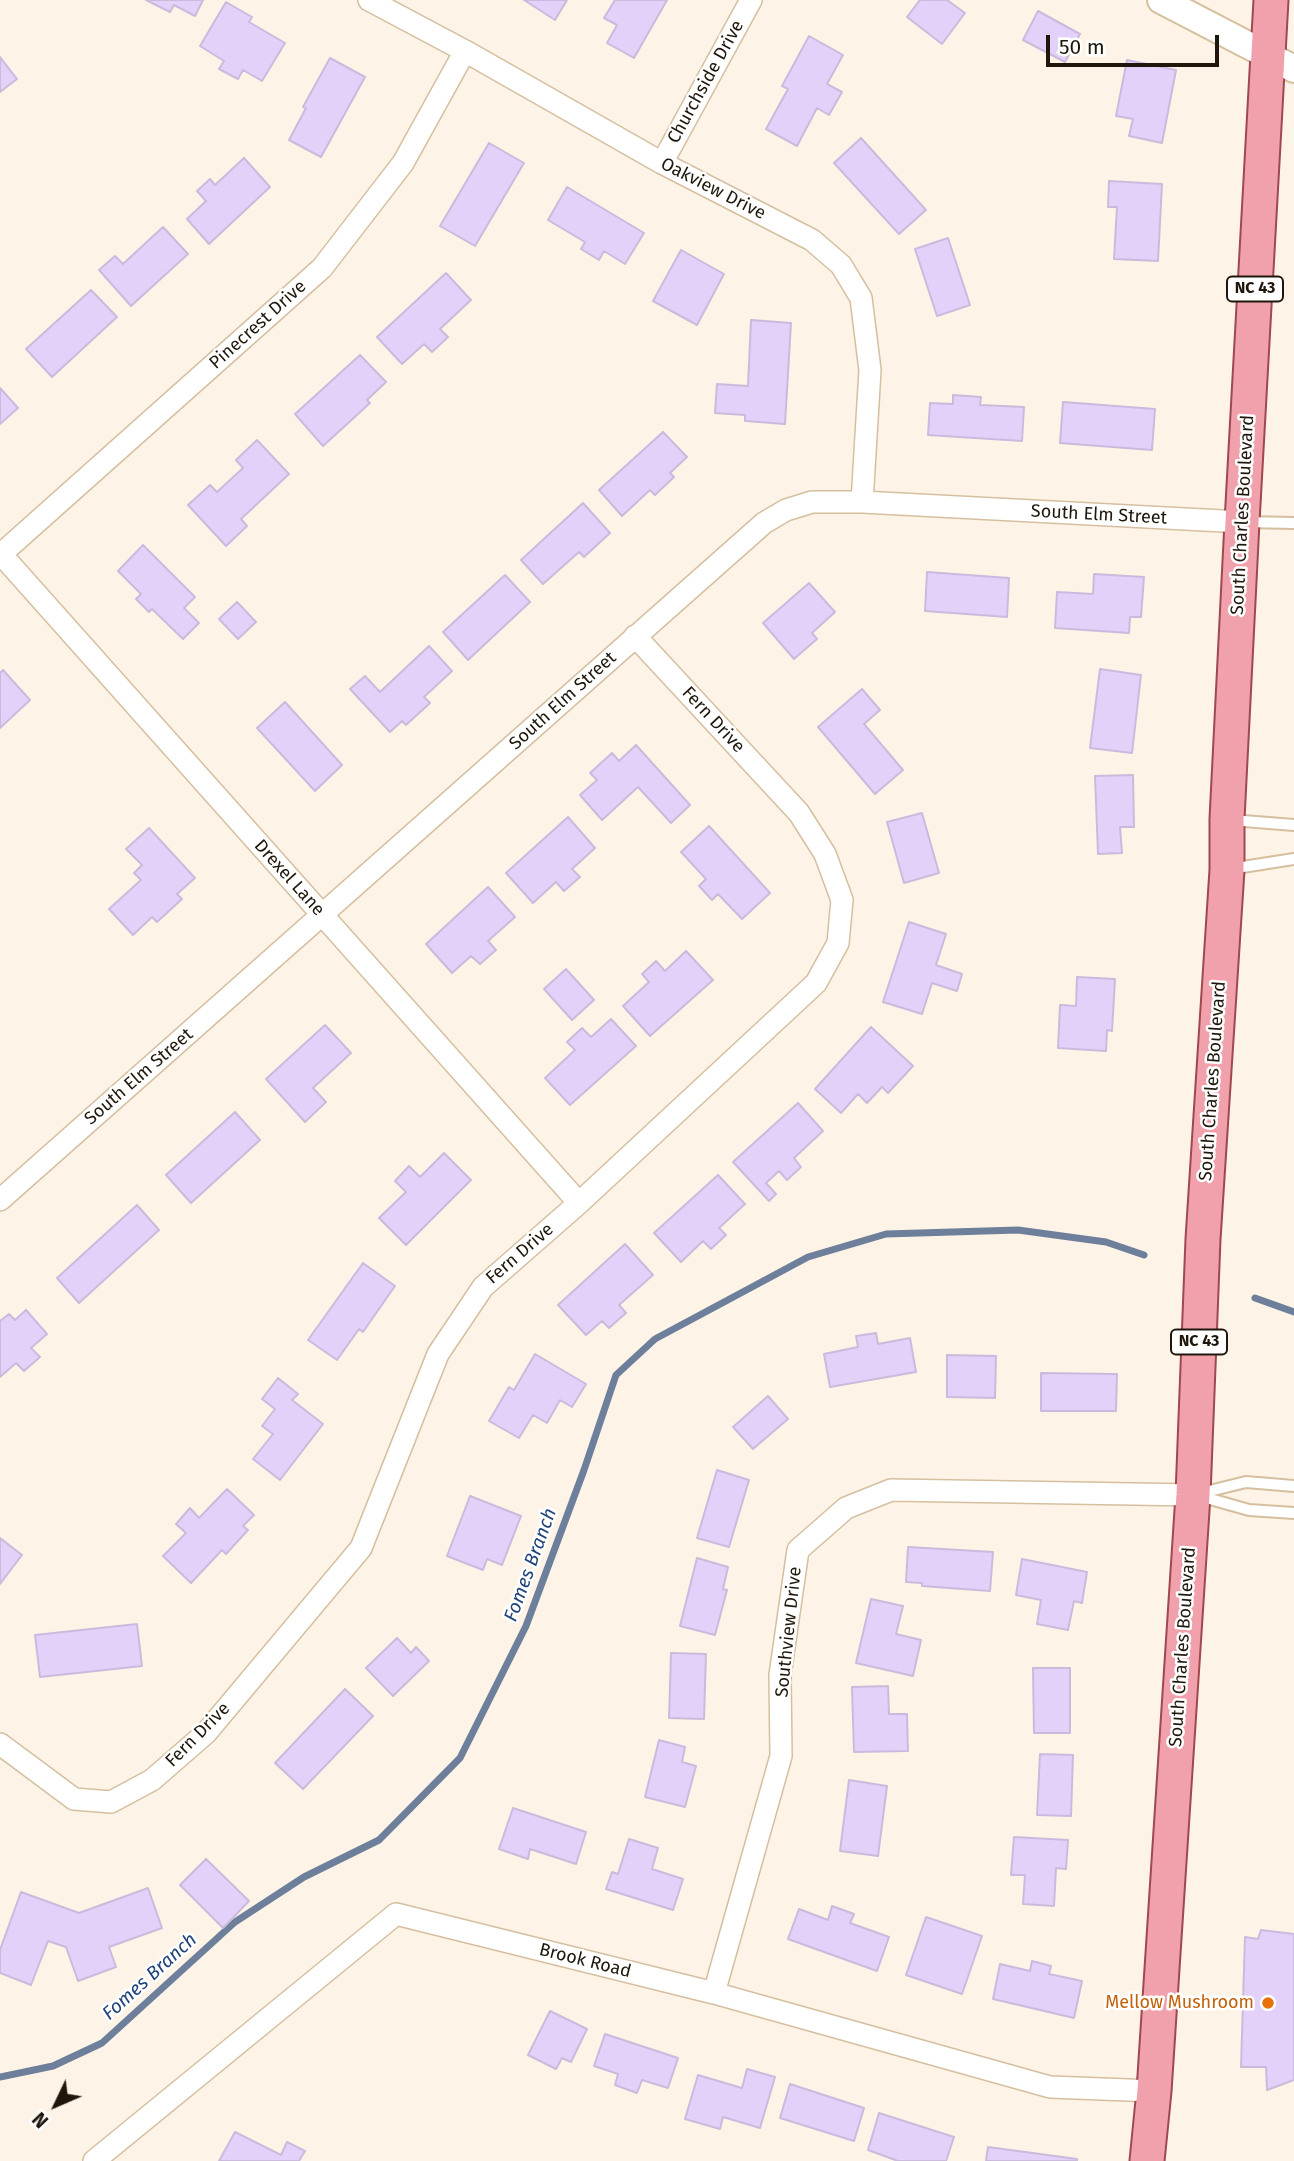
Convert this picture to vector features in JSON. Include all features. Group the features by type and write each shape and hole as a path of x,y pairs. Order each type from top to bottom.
{"main road":[{"name":"South Charles Boulevard","path":"1147,2161 1154,2091 1193,1495 1203,1239 1227,870 1227,819 1242,522 1281,62 1271,0"}],"street":[{"name":"Oakview Drive","path":"369,0 465,51 662,163 812,240 841,265 861,298 870,370 862,502"},
{"name":"Churchside Drive","path":"662,163 751,0"},
{"path":"1161,0 1281,62"},
{"name":"Pinecrest Drive","path":"0,554 322,268 402,163 465,51"},
{"name":"South Elm Street","path":"0,1199 635,636 764,523 786,510 812,502 862,502 1242,522"},
{"name":"Drexel Lane","path":"0,554 579,1203"},
{"name":"Fern Drive","path":"0,1744 74,1799 111,1802 152,1780 205,1733 361,1548 439,1354 483,1287 579,1203 816,983 838,943 842,900 825,854 799,813 635,636"},
{"name":"Southview Drive","path":"714,1993 781,1756 780,1675 798,1550 846,1508 891,1490 1193,1495"},
{"name":"Brook Road","path":"93,2161 396,1914 714,1993 1050,2087 1154,2091"}],"lane":[{"path":"1242,522 1294,523"},
{"path":"1227,819 1294,825"},
{"path":"1227,870 1294,859"},
{"path":"1193,1495 1246,1482 1294,1486"},
{"path":"1193,1495 1249,1510 1294,1513"}],"building":[{"path":"146,0 203,0 195,16 174,5 170,12"},
{"path":"524,0 567,0 555,20"},
{"path":"615,0 667,0 634,58 607,43 617,25 604,18"},
{"path":"920,0 947,0 965,13 942,44 907,17"},
{"path":"226,2 252,17 249,22 285,43 262,81 243,70 238,79 219,69 224,61 200,46"},
{"path":"1038,11 1080,34 1065,62 1023,40"},
{"path":"809,36 843,55 827,84 842,92 829,115 817,108 797,146 766,129 788,89 782,86"},
{"path":"0,57 17,79 0,92"},
{"path":"330,58 365,77 321,157 289,140 306,108 303,107"},
{"path":"1127,60 1176,70 1162,143 1129,136 1133,119 1116,116"},
{"path":"861,138 926,210 899,234 834,163"},
{"path":"489,143 524,163 475,246 440,226"},
{"path":"244,158 270,187 209,244 187,219 206,201 197,191 210,179 215,185"},
{"path":"1109,181 1162,184 1158,261 1114,259 1117,207 1108,207"},
{"path":"567,187 644,233 625,264 604,251 599,260 581,249 585,242 548,220"},
{"path":"163,227 188,254 131,306 99,270 115,256 123,264"},
{"path":"948,238 970,305 937,316 915,249"},
{"path":"681,250 724,274 697,325 653,301"},
{"path":"446,273 471,300 440,329 448,337 432,352 424,344 402,364 377,337"},
{"path":"91,290 117,317 52,377 26,349"},
{"path":"751,320 791,323 785,424 745,421 745,415 715,413 717,384 748,386"},
{"path":"360,355 386,382 367,400 370,403 323,446 295,414"},
{"path":"0,388 18,408 0,424"},
{"path":"953,395 981,397 980,405 1024,407 1022,441 928,435 930,403 953,404"},
{"path":"1063,402 1155,409 1152,450 1060,443"},
{"path":"663,432 687,457 670,473 674,477 655,495 650,490 622,516 599,490"},
{"path":"257,440 289,474 241,519 247,526 226,546 188,505 210,485 217,492 243,468 236,460"},
{"path":"583,503 610,533 584,557 579,552 543,584 521,560"},
{"path":"143,545 195,597 184,608 199,623 183,639 152,609 149,612 136,599 141,594 118,571"},
{"path":"927,572 1009,578 1007,617 925,611"},
{"path":"1094,574 1144,577 1141,617 1130,617 1129,633 1055,628 1057,592 1093,594"},
{"path":"505,575 530,602 468,660 443,632"},
{"path":"809,583 835,612 812,633 817,639 794,659 763,623"},
{"path":"237,602 256,622 238,639 219,619"},
{"path":"429,646 452,671 424,697 430,703 406,725 402,721 390,732 350,689 365,676 380,692"},
{"path":"1100,669 1141,675 1132,753 1090,748"},
{"path":"3,670 30,700 0,728 0,673"},
{"path":"862,689 880,710 864,724 903,770 875,794 818,727"},
{"path":"285,702 342,765 315,791 257,728"},
{"path":"636,745 690,805 671,823 638,787 602,820 580,795 597,780 590,773 612,753 619,761"},
{"path":"1133,775 1134,827 1120,827 1122,853 1098,854 1095,776"},
{"path":"922,813 939,873 904,883 887,822"},
{"path":"568,817 595,848 572,869 580,877 564,891 556,882 533,903 506,873"},
{"path":"709,826 770,893 742,919 718,894 712,900 699,886 706,879 681,852"},
{"path":"149,828 195,878 177,894 182,899 157,922 152,917 133,935 109,909 141,880 134,873 142,865 126,849"},
{"path":"488,887 515,917 488,941 496,950 480,964 471,956 452,973 426,944"},
{"path":"909,922 946,934 936,965 962,974 957,991 932,983 922,1014 883,1002"},
{"path":"686,951 713,980 650,1036 623,1006 649,982 642,974 656,961 665,971"},
{"path":"566,969 594,1000 572,1020 544,989"},
{"path":"1077,977 1115,979 1112,1031 1107,1030 1106,1051 1058,1048 1060,1005 1076,1006"},
{"path":"611,1019 636,1046 570,1105 545,1078 575,1050 567,1042 582,1028 591,1037"},
{"path":"325,1025 351,1053 313,1088 326,1102 305,1122 266,1079"},
{"path":"871,1027 913,1066 888,1093 882,1087 867,1103 858,1094 841,1113 815,1089"},
{"path":"798,1103 823,1131 794,1158 801,1167 787,1180 779,1171 766,1183 776,1194 769,1201 733,1162"},
{"path":"235,1112 260,1140 191,1203 166,1175"},
{"path":"444,1153 471,1180 406,1245 379,1218 406,1192 395,1181 409,1166 420,1177"},
{"path":"718,1175 745,1204 719,1228 726,1235 711,1249 703,1241 681,1262 654,1233"},
{"path":"137,1205 159,1230 79,1303 57,1278"},
{"path":"625,1244 653,1275 619,1305 626,1313 609,1328 602,1321 586,1335 558,1305"},
{"path":"363,1263 395,1286 363,1332 359,1329 337,1360 308,1340"},
{"path":"26,1310 47,1334 31,1348 40,1357 24,1371 16,1363 0,1377 0,1321 9,1314 15,1320"},
{"path":"876,1333 878,1344 910,1338 916,1372 830,1387 824,1354 858,1347 856,1336"},
{"path":"535,1354 586,1384 572,1407 560,1400 547,1423 533,1415 519,1438 489,1421 509,1387 514,1390"},
{"path":"947,1355 996,1356 995,1398 947,1397"},
{"path":"1041,1373 1117,1374 1116,1411 1041,1411"},
{"path":"278,1378 298,1394 292,1400 323,1424 280,1480 253,1459 273,1434 262,1426 275,1409 262,1399"},
{"path":"768,1396 788,1419 753,1449 733,1427"},
{"path":"717,1470 749,1480 729,1547 697,1538"},
{"path":"227,1489 254,1515 243,1526 248,1530 226,1554 222,1550 191,1583 163,1556 186,1533 176,1524 190,1508 199,1518"},
{"path":"470,1496 521,1516 502,1565 487,1559 483,1570 447,1556"},
{"path":"0,1538 22,1555 0,1584"},
{"path":"908,1547 993,1552 990,1591 922,1586 922,1583 906,1582"},
{"path":"697,1558 728,1567 723,1589 727,1590 715,1635 680,1626"},
{"path":"1022,1559 1087,1572 1082,1603 1074,1601 1068,1630 1037,1624 1041,1600 1016,1595"},
{"path":"871,1599 903,1606 896,1634 921,1640 913,1676 856,1663"},
{"path":"137,1624 142,1666 40,1677 35,1635"},
{"path":"397,1638 411,1653 416,1647 429,1661 393,1696 366,1668"},
{"path":"671,1653 706,1654 704,1719 669,1718"},
{"path":"1033,1668 1070,1668 1070,1733 1034,1733"},
{"path":"888,1686 889,1714 907,1714 908,1751 854,1752 852,1687"},
{"path":"345,1689 373,1716 303,1789 275,1763"},
{"path":"659,1740 685,1747 682,1762 696,1766 685,1807 645,1797"},
{"path":"1040,1754 1073,1755 1071,1816 1037,1815"},
{"path":"849,1780 887,1786 878,1856 840,1851"},
{"path":"513,1808 586,1832 576,1864 530,1849 528,1859 499,1849"},
{"path":"1014,1837 1068,1840 1066,1869 1056,1868 1054,1906 1023,1904 1025,1875 1011,1875"},
{"path":"629,1839 658,1848 652,1869 683,1879 673,1910 606,1889 612,1872 618,1874"},
{"path":"206,1859 249,1901 223,1928 180,1885"},
{"path":"148,1888 162,1928 109,1947 116,1967 78,1981 66,1947 48,1941 31,1985 0,1973 0,1950 21,1892 79,1913"},
{"path":"832,1906 854,1914 850,1923 889,1937 877,1971 788,1939 799,1909 828,1920"},
{"path":"926,1917 982,1936 962,1994 906,1975"},
{"name":"Mellow Mushroom","path":"1261,1930 1294,1934 1294,2080 1267,2090 1266,2067 1241,2067 1245,1937 1258,1939"},
{"path":"1032,1961 1051,1966 1049,1974 1082,1981 1074,2018 993,1999 1000,1964 1030,1971"},
{"path":"550,2011 587,2029 571,2062 562,2058 556,2069 528,2055"},
{"path":"605,2034 678,2058 668,2088 642,2080 637,2093 615,2085 618,2074 594,2066"},
{"path":"747,2069 775,2077 760,2128 723,2117 720,2129 685,2119 698,2075 742,2088"},
{"path":"790,2084 864,2108 854,2141 780,2118"},
{"path":"879,2113 954,2137 946,2161 898,2161 868,2150"},
{"path":"235,2132 281,2155 287,2142 305,2151 299,2161 219,2161"},
{"path":"988,2147 1077,2159 1077,2161 986,2161"}],"waterway":[{"name":"Fomes Branch","path":"0,2077 53,2066 102,2043 235,1922 304,1877 379,1840 460,1758 526,1626 616,1375 655,1339 808,1257 886,1234 1018,1230 1106,1242 1144,1255"},
{"name":"Fomes Branch","path":"1255,1298 1294,1312"}],"place":[{"name":"Mellow Mushroom","path":"1268,2003"}]}
